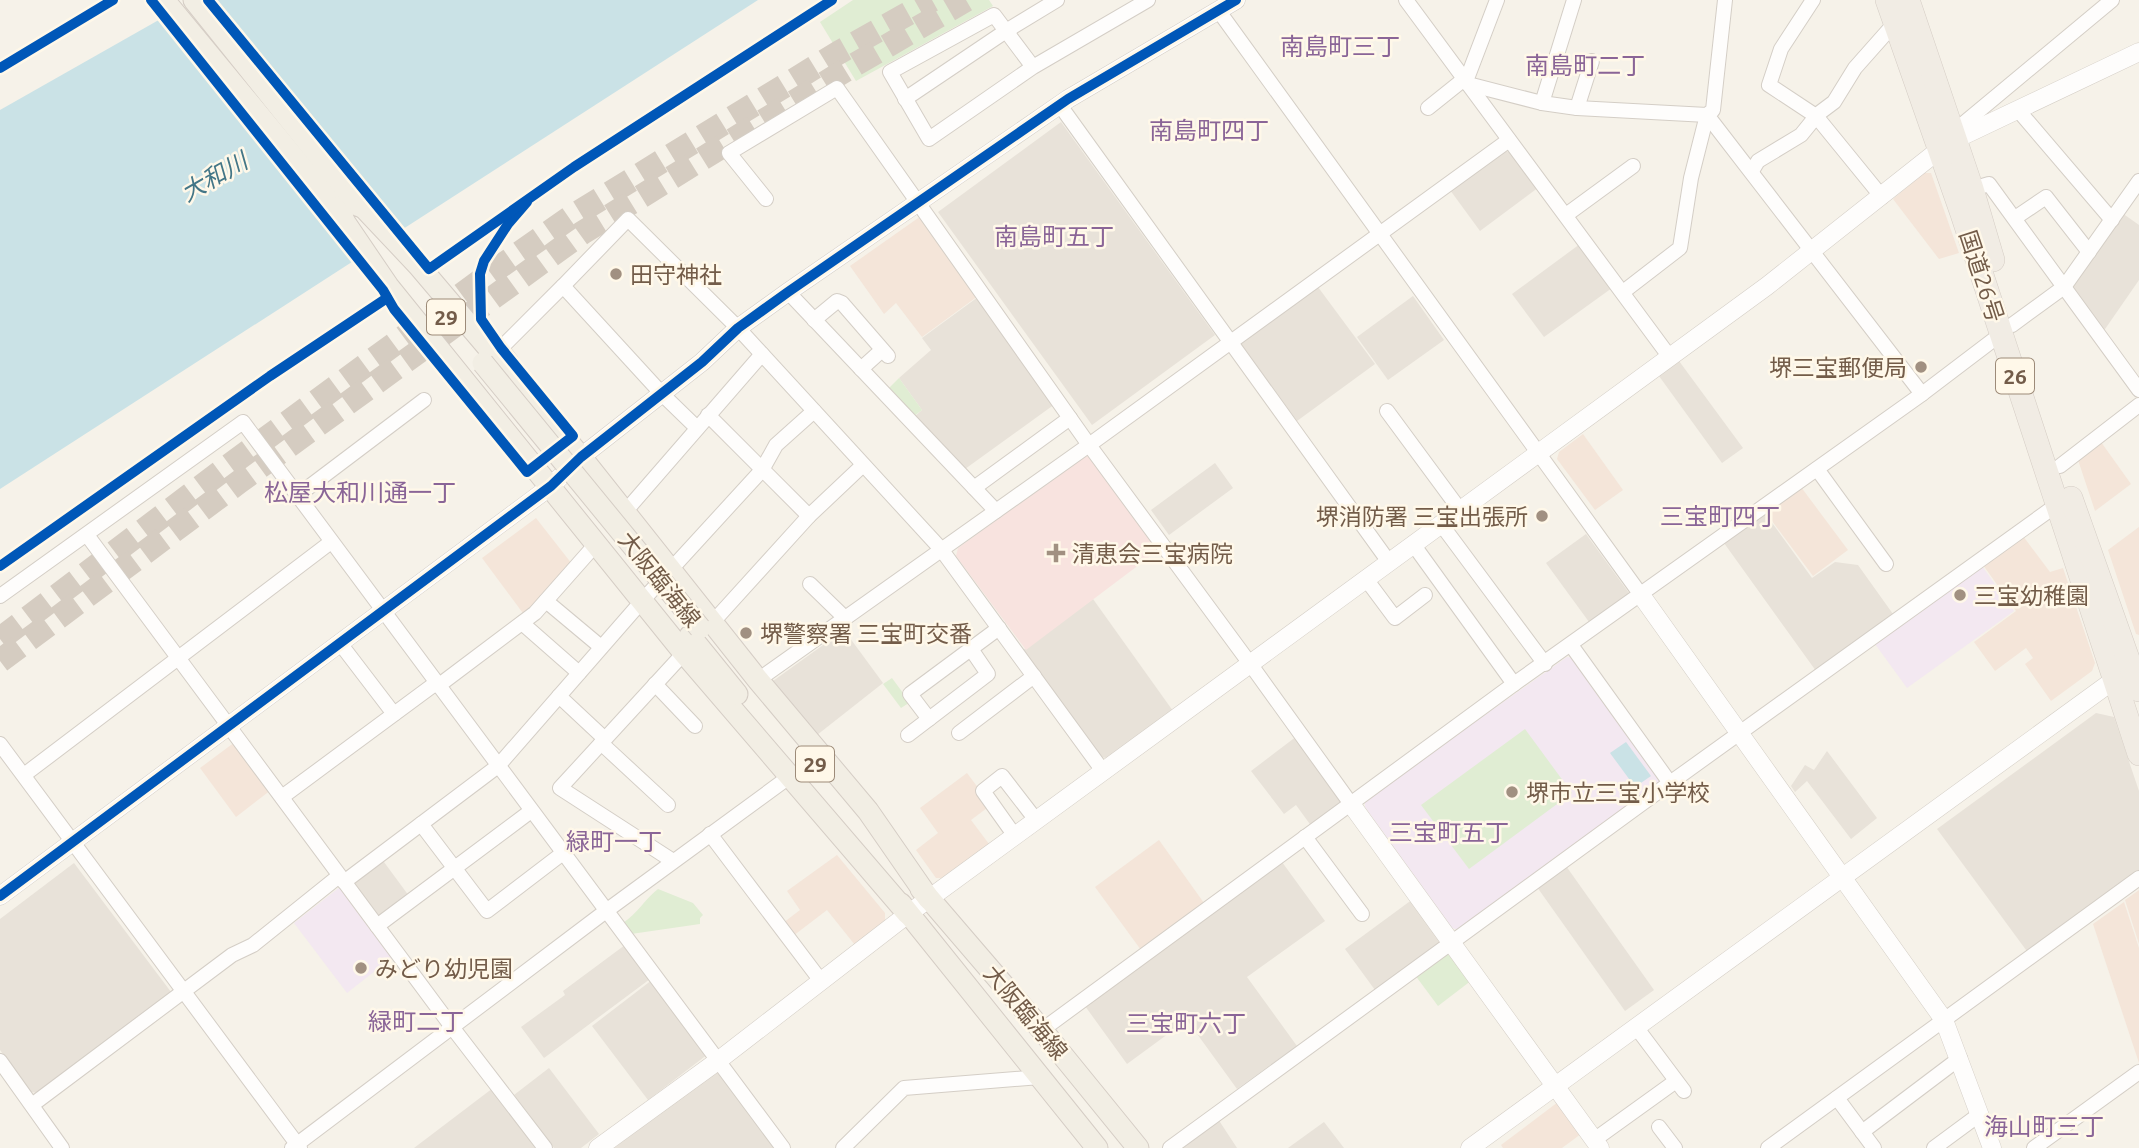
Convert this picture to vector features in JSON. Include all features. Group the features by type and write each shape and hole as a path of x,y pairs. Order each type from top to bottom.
{"highway":[{"name":"国道26号","path":"1887,0 1894,23 1946,145 1972,189 2007,329 2060,467 2139,690"},
{"name":"国道26号","path":"1908,0 1946,145 2007,329 2058,504 2139,754"}],"main road":[{"name":"29","path":"164,0 343,201 403,275 517,382 584,455"},
{"name":"29","path":"194,0 343,201 403,275 478,398 551,486"},
{"name":"大阪臨海線","path":"403,275 697,635 908,914 1097,1148"},
{"path":"584,455 624,513 669,570 697,635 789,777 908,914"},
{"path":"551,486 642,601 697,635 758,680 867,811 929,899"},
{"name":"大阪臨海線","path":"697,635 1042,1030 1138,1148"}],"street":[{"path":"0,68 113,0"},
{"path":"527,202 574,167 832,0"},
{"path":"905,99 1057,0"},
{"path":"1033,66 994,15 890,72 929,139 1033,66 1148,0"},
{"path":"0,896 551,486 584,455 702,362 738,328 1059,104 1236,0"},
{"path":"1406,0 1670,356"},
{"path":"1428,108 1466,82 1497,0"},
{"path":"1542,103 1574,0"},
{"path":"1623,292 1680,248 1690,178 1707,115 1713,110 1725,0"},
{"path":"1813,0 1781,49 1769,85 1816,116 1882,197"},
{"path":"598,1148 719,1060 908,914 1813,251 1946,145 1963,124 2112,0"},
{"path":"1218,10 1944,1020 1992,1148"},
{"path":"1752,172 1758,161 1801,135 1816,116 1834,102 1855,68 1894,23"},
{"path":"1946,145 2139,52"},
{"path":"1577,108 1592,61"},
{"path":"1466,82 1542,103 1577,108 1707,115 1922,394"},
{"path":"766,199 729,153 836,88 1089,445 1251,664 1597,1144 1680,1086 1636,1027"},
{"path":"1059,104 1389,562"},
{"path":"2018,110 2112,220"},
{"path":"758,680 1089,445 1509,140"},
{"path":"1566,215 1633,166"},
{"path":"1042,1030 1514,684 1922,394 2064,288 2139,181"},
{"path":"1972,189 1989,184 2139,390"},
{"path":"2015,218 2046,197 2089,252"},
{"path":"584,455 501,348 628,219 738,328 941,549 1103,771"},
{"path":"564,286 662,394 697,428"},
{"path":"788,292 996,511"},
{"path":"814,320 837,301 842,303 885,353 861,369"},
{"path":"624,513 762,354"},
{"path":"298,496 424,400"},
{"path":"2060,467 2139,405"},
{"path":"32,1105 232,956 253,945 498,766 669,570 762,470 776,445 814,411"},
{"path":"1387,411 1413,456 1460,510"},
{"path":"708,415 809,516"},
{"path":"974,488 1070,418"},
{"path":"0,596 243,422 783,1148"},
{"path":"673,861 560,788 697,635 809,516 863,465"},
{"path":"1817,469 1853,528 1886,564"},
{"path":"1170,1148 2058,504"},
{"path":"1441,524 1545,664"},
{"path":"87,535 545,1148"},
{"path":"23,775 331,542"},
{"path":"282,797 535,613 596,544"},
{"path":"1413,544 1514,684"},
{"path":"1366,579 1395,618 1425,595"},
{"path":"810,584 845,618"},
{"path":"546,601 601,647"},
{"path":"522,623 579,673"},
{"path":"929,719 910,694 999,628"},
{"path":"339,642 394,714"},
{"path":"1571,645 1670,783"},
{"path":"908,734 988,674 971,649"},
{"path":"959,733 1034,676"},
{"path":"1469,1148 2114,680"},
{"path":"655,684 695,726"},
{"path":"559,696 668,805"},
{"path":"0,744 296,1147 606,911 789,777"},
{"path":"1015,836 983,791 1002,776 1036,820"},
{"path":"377,926 531,811"},
{"path":"421,824 487,911 563,853"},
{"path":"710,834 821,981"},
{"path":"1305,837 1362,914"},
{"path":"1769,1148 2139,878"},
{"path":"1862,1132 1960,1058"},
{"path":"0,1061 62,1148"},
{"path":"2034,1148 2139,1072"},
{"path":"843,1148 904,1088 1040,1077"},
{"path":"1837,1098 1870,1147"},
{"path":"1934,1148 1980,1114"},
{"path":"1659,1127 1675,1148"}],"shaded area":[{"path":"1061,122 1215,335 1092,425 938,212"},
{"path":"1503,151 1512,152 1539,187 1480,231 1450,190"},
{"path":"1924,173 1931,173 1959,253 1939,259 1893,199"},
{"path":"2122,213 2139,225 2139,280 2103,332 2072,286"},
{"path":"921,216 978,296 922,337 896,303 884,314 850,266"},
{"path":"1580,244 1612,288 1544,337 1512,294"},
{"path":"1318,287 1375,364 1297,421 1240,344"},
{"path":"1413,296 1444,340 1388,380 1357,337"},
{"path":"978,297 1055,404 965,469 915,416 922,410 899,378 931,350 922,338"},
{"path":"1679,361 1743,448 1722,463 1659,376"},
{"path":"1583,434 1623,490 1595,510 1557,459 1559,452"},
{"path":"2101,442 2131,484 2095,511 2078,460"},
{"name":"清恵会三宝病院","path":"1091,456 1160,549 1026,650 956,556 958,548 1083,457"},
{"path":"1215,463 1233,488 1169,535 1151,510"},
{"path":"1801,487 1848,550 1813,576 1766,513"},
{"path":"1765,513 1812,578 1835,562 1858,565 1893,614 1816,671 1724,543"},
{"path":"536,518 572,564 525,616 482,558"},
{"path":"2139,527 2139,635 2136,634 2108,550"},
{"path":"1586,534 1629,593 1627,600 1592,626 1546,563"},
{"path":"2023,536 2050,572 2063,568 2095,663 2092,671 2051,701 2025,664 2033,658 2026,648 1995,671 1974,642 2016,611 1983,565"},
{"path":"1982,566 2014,611 1907,688 1875,644"},
{"path":"1093,599 1173,711 1107,758 1100,757 1023,650"},
{"path":"844,630 883,683 817,735 773,681"},
{"name":"堺市立三宝小学校","path":"1567,657 1572,658 1660,778 1659,784 1459,930 1452,928 1365,807 1365,800"},
{"path":"2096,713 2114,717 2139,791 2139,872 2029,954 1937,829"},
{"path":"1297,736 1344,799 1342,804 1312,827 1296,805 1284,814 1251,771"},
{"path":"235,742 271,790 236,817 200,768"},
{"path":"1827,751 1877,818 1851,839 1807,781 1795,792 1791,786 1805,765 1814,770"},
{"path":"967,773 991,805 971,820 989,844 945,878 936,878 916,850 938,833 920,808"},
{"path":"1159,840 1204,903 1141,950 1095,887"},
{"path":"837,855 885,913 885,923 855,945 827,910 793,936 783,923 800,910 787,891"},
{"path":"381,858 409,896 377,920 349,883"},
{"path":"1282,862 1325,921 1247,977 1297,1046 1237,1089 1187,1020 1127,1064 1085,1006"},
{"path":"74,863 171,992 38,1093 31,1092 0,1050 0,919"},
{"path":"1566,866 1654,990 1625,1011 1537,887"},
{"path":"340,887 394,956 347,993 294,923"},
{"path":"2139,890 2139,944 2125,900"},
{"path":"1413,899 1440,937 1440,942 1375,990 1345,949"},
{"path":"2124,902 2139,948 2139,1063 2093,924"},
{"path":"625,945 650,979 544,1058 521,1027 565,995 563,991"},
{"path":"652,980 708,1054 648,1100 592,1026"},
{"path":"549,1068 599,1134 581,1148 554,1148 514,1095"},
{"path":"719,1069 778,1148 614,1148"},
{"path":"493,1088 539,1148 414,1148"},
{"path":"1558,1102 1581,1134 1562,1148 1503,1148 1501,1145"},
{"path":"1218,1119 1237,1148 1177,1148"},
{"path":"1324,1122 1344,1148 1288,1148"}],"green space":[{"path":"853,0 989,0 993,6 856,81 820,22"},
{"path":"899,378 922,410 914,416 889,388"},
{"path":"892,678 912,701 901,708 883,684"},
{"path":"1525,729 1572,793 1469,869 1421,805"},
{"path":"658,889 693,903 703,915 700,924 631,934 623,923"},
{"path":"1446,952 1452,952 1472,980 1438,1006 1415,975"}],"water":[{"name":"大和川","path":"194,0 758,0 0,489 0,110"},
{"path":"1626,742 1651,776 1635,787 1610,753"}],"pier":[{"path":"187,0 212,0 406,232 357,263 159,16"}],"tunnel":[{"path":"0,639 227,467 571,217 838,53 932,0"},
{"path":"0,661 239,482 582,233 849,68 966,0"}],"cycle path":[{"path":"0,68 113,0"},
{"path":"151,0 383,290 394,309 527,472 573,436 501,348 481,319 480,274 484,261 508,224 527,202"},
{"path":"208,0 429,269 574,167 832,0"},
{"path":"0,896 551,486 581,457 702,362 738,328 1068,99 1236,0"},
{"path":"0,566 270,376 387,298"}],"place":[{"name":"田守神社","path":"616,274"},
{"name":"堺三宝郵便局","path":"1921,367"},
{"name":"堺消防署 三宝出張所","path":"1542,516"},
{"name":"清恵会三宝病院","path":"1056,553"},
{"name":"三宝幼稚園","path":"1960,595"},
{"name":"堺警察署 三宝町交番","path":"746,633"},
{"name":"堺市立三宝小学校","path":"1512,792"},
{"name":"みどり幼児園","path":"361,968"}],"district":[{"name":"南島町三丁","path":"1340,46"},
{"name":"南島町二丁","path":"1585,65"},
{"name":"南島町四丁","path":"1209,130"},
{"name":"南島町五丁","path":"1054,236"},
{"name":"松屋大和川通一丁","path":"360,492"},
{"name":"三宝町四丁","path":"1720,516"},
{"name":"三宝町五丁","path":"1449,832"},
{"name":"緑町一丁","path":"614,841"},
{"name":"緑町二丁","path":"416,1021"},
{"name":"三宝町六丁","path":"1186,1023"},
{"name":"海山町三丁","path":"2044,1126"}]}
